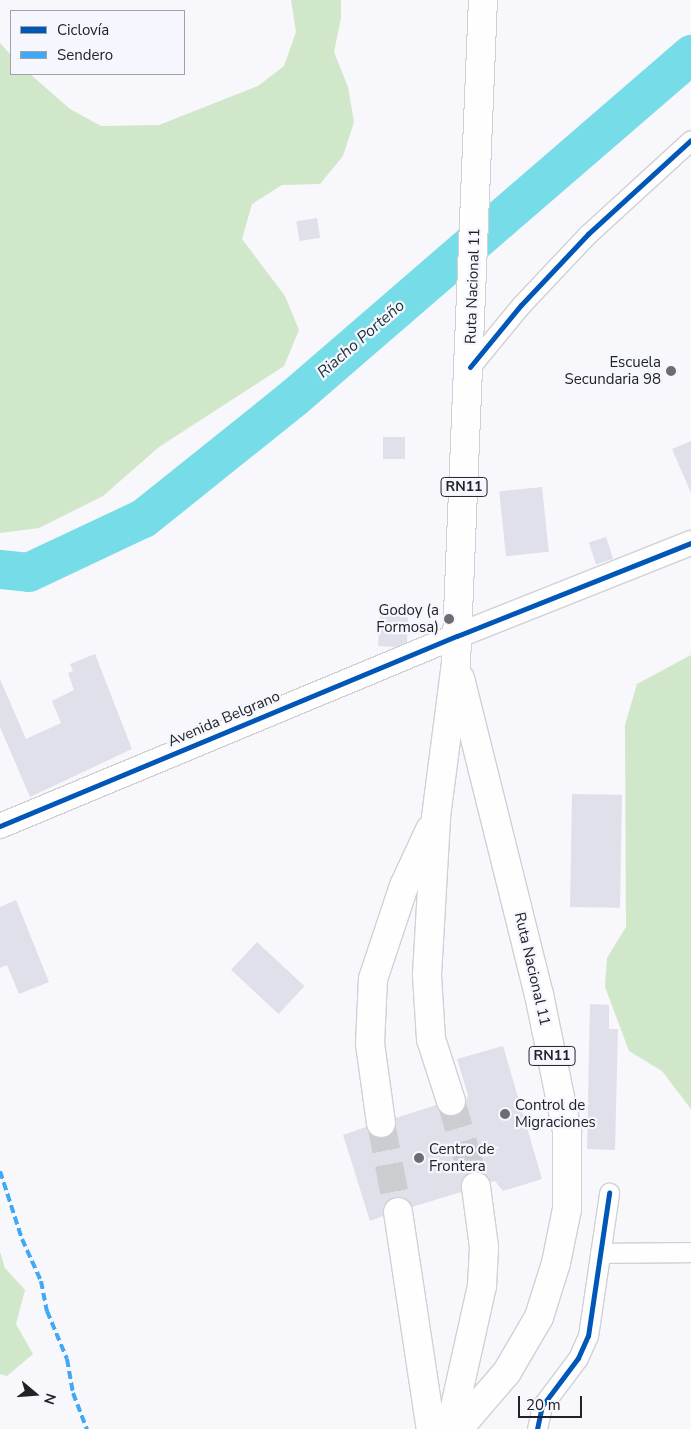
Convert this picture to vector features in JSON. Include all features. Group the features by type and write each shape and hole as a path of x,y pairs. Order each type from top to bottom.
{"highway":[{"name":"Ruta Nacional 11","path":"451,1101 431,1039 426,975 436,817 456,663 470,367 483,0"},
{"name":"Ruta Nacional 11","path":"456,663 539,995 567,1131 567,1209 556,1263 539,1317 507,1372 458,1429"},
{"name":"Ruta Nacional 11","path":"381,1123 370,1044 373,979 404,886 436,817"},
{"path":"450,1429 482,1286 484,1247 476,1187"},
{"path":"398,1212 431,1429"}],"street":[{"path":"470,367 521,305 588,234 691,140"},
{"name":"Avenida Belgrano","path":"0,826 457,636 691,543"},
{"path":"537,1429 542,1406 578,1358 588,1336 610,1193"},
{"path":"600,1253 691,1252"}],"green space":[{"path":"291,0 341,0 341,18 334,52 348,87 354,122 343,156 320,184 282,185 252,204 242,239 285,296 299,330 284,366 159,447 103,496 39,528 0,533 0,43 10,54 10,75 31,75 70,109 101,126 159,125 258,86 284,66 296,32"},
{"path":"691,655 691,1109 662,1071 629,1051 605,987 607,958 626,927 625,725 637,684"},
{"path":"0,1252 5,1268 25,1290 16,1324 33,1354 7,1376 0,1374"}],"building":[{"path":"317,218 320,238 299,241 296,221"},
{"path":"383,437 405,437 405,459 383,459"},
{"path":"691,441 691,493 672,449"},
{"path":"542,487 549,552 506,556 499,491"},
{"path":"606,537 613,559 596,564 589,543"},
{"path":"380,614 408,615 407,642 395,647 378,646"},
{"path":"95,654 132,749 30,797 0,727 0,679 26,739 61,723 52,701 74,690 68,673 73,671 70,664"},
{"path":"572,794 622,795 620,908 570,907"},
{"path":"16,900 49,982 19,994 7,965 0,968 0,907"},
{"path":"257,942 305,986 279,1014 231,970"},
{"path":"590,1004 609,1005 609,1029 618,1029 615,1150 587,1149"},
{"name":"Centro de Frontera","path":"503,1046 542,1179 503,1191 495,1181 491,1182 482,1173 473,1172 462,1181 461,1192 412,1207 404,1198 395,1197 384,1206 383,1216 370,1221 343,1135 366,1127 375,1137 384,1138 395,1129 396,1118 436,1105 447,1116 456,1116 463,1111 468,1095 457,1059"}],"waterway":[{"name":"Riacho Porteño","path":"0,569 28,572 143,518 294,397 691,54"}],"tunnel":[{"path":"451,1101 476,1187"},
{"path":"381,1123 398,1212"}],"marked path":[{"path":"0,1171 22,1239 41,1281 47,1311 67,1359 73,1393 87,1429"}],"cycle path":[{"path":"470,367 521,305 588,234 691,140"},
{"path":"0,826 457,636 691,543"},
{"path":"537,1429 542,1406 578,1358 588,1336 609,1193"}],"place":[{"name":"Escuela Secundaria 98","path":"671,371"},
{"name":"Godoy (a Formosa)","path":"449,619"},
{"name":"Control de Migraciones","path":"505,1114"},
{"name":"Centro de Frontera","path":"419,1158"}]}
